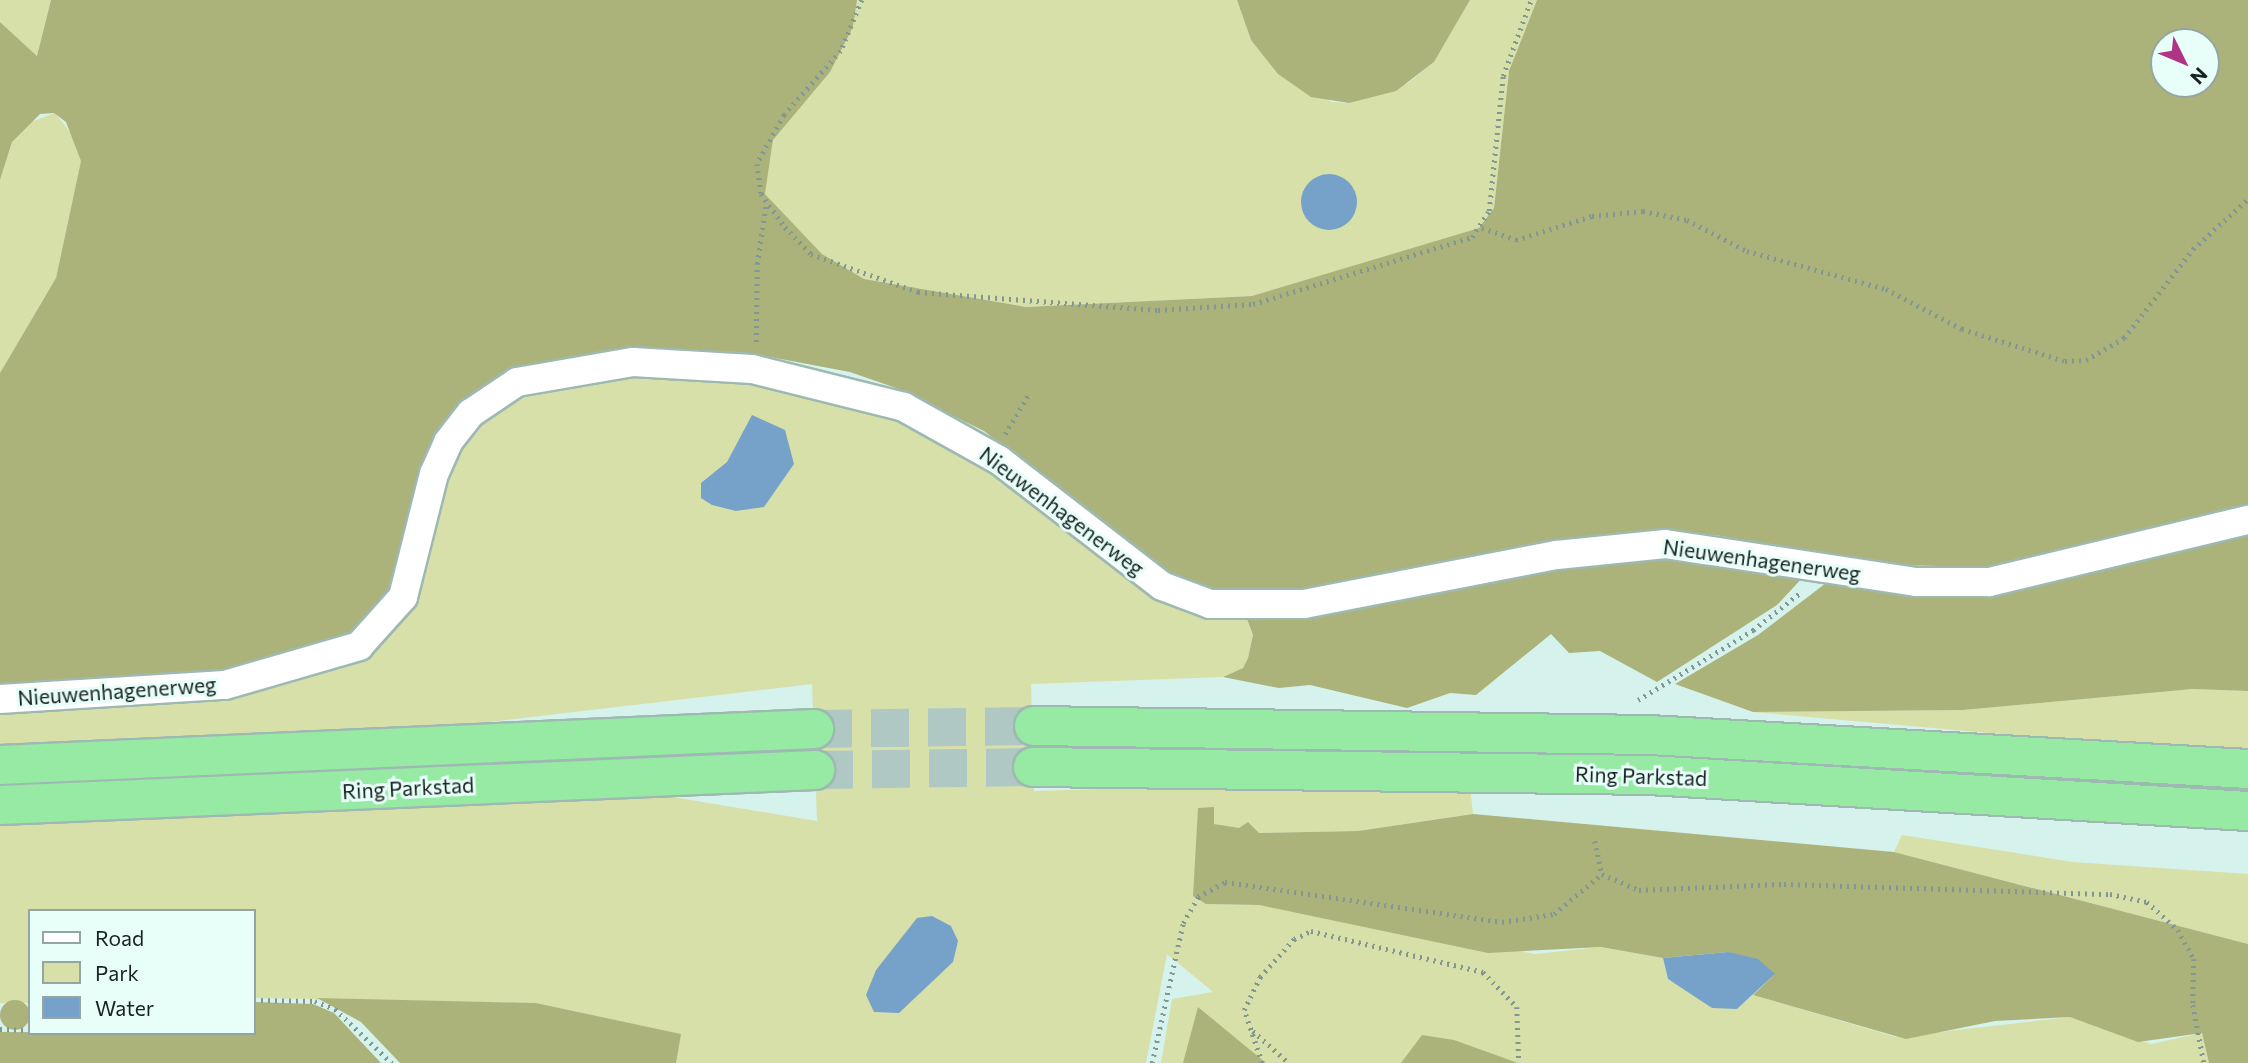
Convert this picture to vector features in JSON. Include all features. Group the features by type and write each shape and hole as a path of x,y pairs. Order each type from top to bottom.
{"highway":[{"name":"Ring Parkstad","path":"1034,726 1649,735 2248,769"},
{"name":"Ring Parkstad","path":"0,765 814,729"},
{"name":"Ring Parkstad","path":"1033,767 1649,775 2248,811"},
{"name":"Ring Parkstad","path":"0,804 815,770"}],"street":[{"name":"Nieuwenhagenerweg","path":"0,699 225,685 359,646 403,597 448,442 497,391 579,366 633,362 747,368 829,384 933,421 1031,483 1162,586 1210,604 1304,604 1617,547 1665,544 1916,582 1989,582 2248,520"}],"path":[{"path":"862,0 841,51 764,147 757,178 766,205 811,254 918,292 1158,310 1253,304 1465,241 1482,228 1509,47 1531,0"},
{"path":"1482,228 1516,240 1592,216 1643,211 1687,220 1747,251 1886,289 1962,328 2065,361 2086,360 2124,338 2193,249 2248,199"},
{"path":"747,368 757,337 757,264 766,205"},
{"path":"1013,417 1029,394"},
{"path":"1630,707 1770,618 1823,568"},
{"path":"1595,841 1602,874"},
{"path":"1152,1063 1183,923 1198,897 1225,882 1502,922 1553,914 1602,874"},
{"path":"1602,874 1639,890 1784,884 2110,894 2147,902 2178,930 2194,959 2193,1005 2204,1063"},
{"path":"1262,1063 1244,1010 1260,977 1294,939 1311,931 1335,934 1452,962 1503,986 1517,1007 1519,1063"},
{"path":"256,1000 315,1001 335,1009 392,1063"},
{"path":"1249,1027 1289,1063"},
{"path":"0,1029 28,1030"}],"green space":[{"path":"0,0 51,0 37,56 0,22"},
{"path":"51,0 857,0 853,27 830,72 773,140 765,194 822,254 864,279 1026,307 1252,296 1479,228 1494,208 1509,71 1537,0 2248,0 2248,508 1993,567 1888,565 1715,535 1632,531 1295,591 1213,590 1174,578 984,431 896,388 850,372 744,352 607,351 516,369 457,408 388,598 348,637 212,674 0,687 0,373 56,278 81,161 66,122 54,113 40,114 12,142 0,180 0,22 37,56"},
{"path":"857,0 1237,0 1251,40 1331,102 1349,103 1408,83 1434,62 1470,0 1537,0 1509,71 1494,208 1479,228 1252,296 1026,307 864,279 822,254 765,194 773,140 853,27","holes":["1328,174 1354,216 1315,178"]},
{"path":"1237,0 1470,0 1434,62 1396,91 1349,103 1311,97 1278,74 1251,40"},
{"path":"55,113 77,141 81,161 56,278 0,373 0,180 12,142 28,123"},
{"path":"626,376 744,378 888,413 968,452 1151,594 1179,608 1247,619 1253,635 1248,658 1243,668 1223,677 1031,684 1034,791 1292,783 1470,786 1473,814 1358,831 1258,833 1213,824 1206,809 1198,808 1206,904 1259,905 1535,954 1601,947 1663,958 1668,980 1737,1009 1753,995 1896,1037 2070,1017 2151,1044 2202,1033 2209,1063 1161,1063 1172,999 1213,992 1167,954 1146,1063 676,1063 680,1034 536,1003 256,998 256,909 28,909 28,1003 0,1003 0,821 643,792 817,821 812,684 455,726 0,744 0,710 205,700 360,660 389,637 413,603 446,479 461,444 483,419 534,389"},
{"path":"2248,534 2248,691 2193,689 1963,710 1753,712 1675,684 1758,635 1830,580 1986,593"},
{"path":"1697,557 1805,575 1777,605 1657,682 1600,651 1569,653 1551,634 1476,695 1450,693 1407,708 1310,685 1279,688 1223,677 1243,668 1248,658 1253,635 1247,619 1358,609 1620,558"},
{"path":"2193,689 2248,691 2248,756 1753,712 1963,710"},
{"path":"1214,807 1214,824 1239,828 1248,822 1259,833 1358,831 1473,814 1894,852 2248,944 2248,1063 2209,1063 2202,1033 2138,1042 2070,1017 1995,1021 1906,1039 1753,995 1774,975 1728,952 1663,958 1601,947 1488,953 1259,905 1206,904 1193,896 1198,808"},
{"path":"1902,835 2073,862 2248,874 2248,944 1894,852"},
{"path":"317,998 536,1003 681,1034 676,1063 400,1063 361,1022"},
{"path":"15,1000 26,1004 26,1026 15,1030 4,1026 0,1015 4,1004"},
{"path":"256,1002 313,1004 334,1013 381,1063 0,1063 0,1032 28,1032 28,1035 256,1035"},
{"path":"1198,1007 1266,1063 1183,1063"},
{"path":"1422,1035 1454,1040 1518,1063 1401,1063"}],"water":[{"path":"1329,174 1340,176 1349,182 1355,191 1355,213 1349,222 1340,228 1329,230 1318,228 1309,222 1303,213 1301,202 1303,191 1309,182 1318,176"},
{"path":"752,415 785,430 794,464 764,507 736,511 712,505 701,498 701,483 727,462"},
{"path":"932,916 951,926 958,941 953,962 899,1013 874,1012 866,995 876,970 917,918"},
{"path":"1728,952 1758,959 1775,974 1737,1009 1712,1008 1668,979 1663,958"}],"tunnel":[{"path":"814,729 1034,726"},
{"path":"815,770 1033,767"}]}
